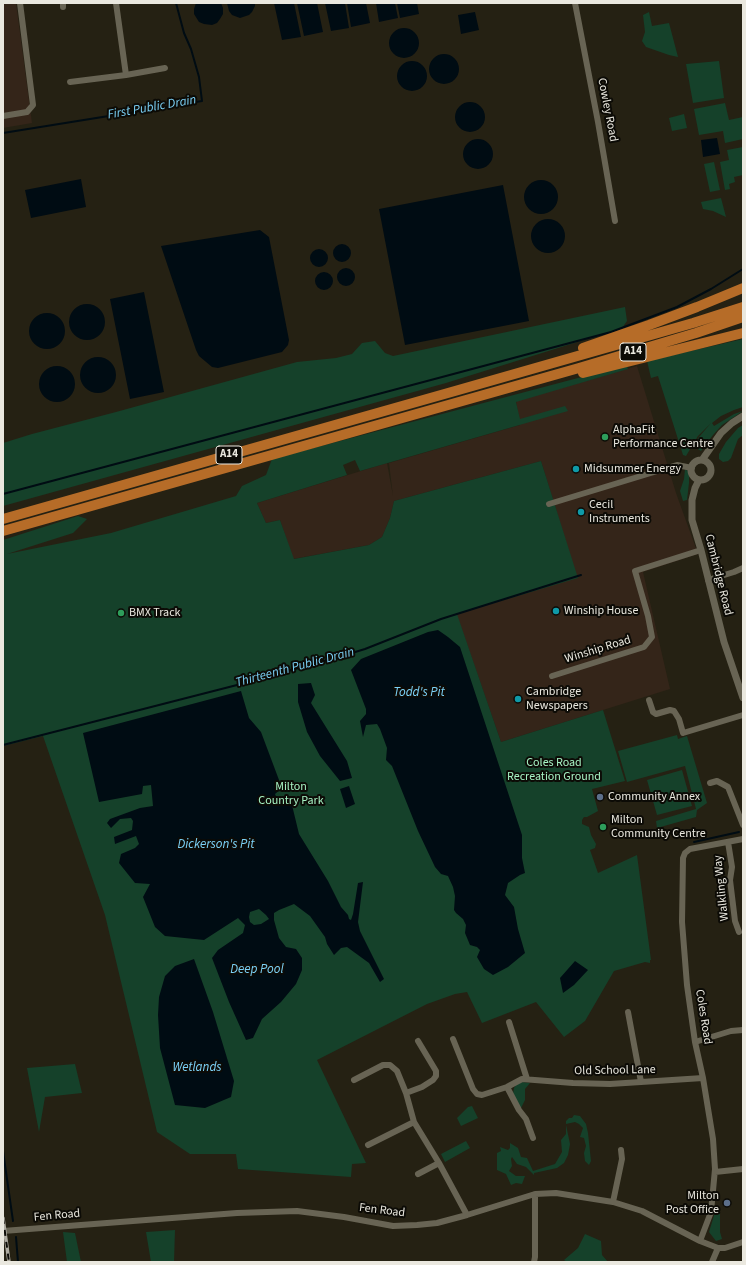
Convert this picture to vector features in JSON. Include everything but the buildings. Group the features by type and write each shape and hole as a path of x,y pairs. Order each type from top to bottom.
{"highway":[{"name":"A14","path":"553,363 573,351 649,326 743,288"},
{"name":"A14","path":"3,519 693,323 743,307"},
{"name":"A14","path":"3,531 579,368 743,318"},
{"name":"A14","path":"522,384 541,384 743,333"}],"street":[{"path":"3,116 27,112 33,105 20,3"},
{"path":"116,3 126,75"},
{"name":"Cowley Road","path":"575,3 597,115 615,221"},
{"path":"70,82 126,75 165,68"},
{"path":"702,460 710,465 711,474 706,479 699,480 693,476 692,468 696,462 702,460 721,433 743,416"},
{"path":"549,504 677,465 692,468"},
{"name":"Cambridge Road","path":"699,480 695,488 691,511 724,642 740,678 743,698"},
{"name":"Winship Road","path":"552,676 644,647 652,637 648,616 635,571 702,550"},
{"path":"708,580 743,568"},
{"path":"650,700 653,712 656,714 670,710 674,711 679,719 682,733 743,715"},
{"path":"710,783 717,781 728,787 743,825"},
{"name":"Coles Road","path":"700,1241 711,1212 715,1172 713,1139 687,985 682,922 683,858 690,849 743,839"},
{"name":"Walkling Way","path":"728,842 732,868 730,880 735,921 739,932"},
{"path":"628,1012 641,1082"},
{"path":"510,1022 527,1079"},
{"path":"696,1042 731,1031 743,1030"},
{"name":"Old School Lane","path":"453,1039 472,1090 477,1094 482,1095 507,1087 522,1079 610,1084 703,1078"},
{"path":"406,1093 422,1087 433,1080 436,1076 436,1071 418,1041"},
{"path":"354,1080 383,1065 390,1065 397,1071 406,1093 414,1122 439,1163 467,1215"},
{"path":"507,1087 519,1110 526,1119 532,1138"},
{"path":"368,1145 414,1122"},
{"path":"613,1202 622,1159 621,1150"},
{"path":"418,1174 439,1163"},
{"path":"715,1172 743,1169"},
{"name":"Fen Road","path":"3,1231 236,1213 297,1211 344,1217 393,1226 437,1223 535,1194 556,1193 613,1202 642,1211 700,1241 718,1248"},
{"path":"534,1262 535,1194"},
{"path":"712,1262 718,1248 725,1248 743,1242"}],"shaded area":[{"path":"3,3 16,3 32,123 3,128"},
{"path":"637,366 676,493 698,554 643,572 670,689 501,742 456,613 577,578 541,461 394,501 390,518 382,537 369,545 293,559 280,520 266,523 257,503 387,463 393,496 389,463 520,425 516,401"}],"green space":[{"path":"649,12 652,26 669,23 678,57 646,47 642,41 645,32 643,15"},
{"path":"719,61 724,98 693,103 686,64"},
{"path":"725,103 729,120 743,117 743,139 725,143 723,131 699,135 694,109"},
{"path":"684,114 687,128 672,131 669,118"},
{"path":"743,147 743,175 734,177 735,182 729,184 730,189 725,190 720,162 729,160 727,150"},
{"path":"714,162 720,190 710,192 704,164"},
{"path":"721,198 726,217 713,211 703,209 701,202"},
{"path":"625,307 627,321 622,328 446,383 3,506 3,443 297,362 336,358 352,354 362,343 375,341 385,353 393,356"},
{"path":"743,339 743,407 721,416 712,423 714,426 734,414 743,411 722,425 701,451 693,446 711,423 698,436 686,456 683,455 658,376 651,378 647,361"},
{"name":"Milton Country Park","path":"627,365 628,369 516,402 520,419 565,406 568,411 360,471 355,460 343,465 347,475 257,503 266,523 280,520 294,559 369,545 382,537 390,518 394,501 541,461 578,578 457,614 501,742 603,710 625,781 592,789 598,811 584,817 582,824 589,827 596,844 595,848 590,850 598,873 637,855 651,960 650,963 645,962 614,971 585,1021 564,1037 536,1002 482,1023 467,992 455,994 427,1004 317,1060 366,1163 352,1164 351,1177 238,1169 236,1154 190,1154 157,1132 105,915 43,736 3,746 3,540 78,516 87,519 73,533 7,554 111,533 236,496 242,486 266,475 272,459"},
{"path":"743,425 743,435 738,439 731,458 728,461 723,462 719,459 719,454 726,442 738,428"},
{"path":"685,469 688,471 689,483 687,500 683,501 680,491 684,479"},
{"path":"677,735 678,739 687,736 707,803 697,810 696,817 657,828 656,821 696,809 685,766 627,782 618,751"},
{"path":"682,770 692,806 657,815 647,780"},
{"path":"75,1064 82,1093 45,1097 39,1132 27,1068"},
{"path":"521,1082 530,1083 525,1089 525,1100 521,1108 513,1094 516,1085"},
{"path":"472,1106 478,1118 461,1126 457,1118 468,1107"},
{"path":"574,1115 580,1116 586,1124 591,1161 589,1165 585,1161 584,1153 586,1146 584,1138 580,1137 583,1128 575,1122 566,1124 566,1121"},
{"path":"566,1125 570,1144 568,1155 564,1163 557,1168 534,1173 534,1175 526,1167 517,1164 512,1157 512,1166 509,1171 516,1176 525,1176 522,1184 516,1183 511,1185 506,1174 497,1170 497,1153 501,1151 500,1147 508,1150 510,1148 510,1143 518,1148 521,1157 527,1158 533,1171 555,1164 562,1152 561,1140 566,1134"},
{"path":"466,1141 470,1148 445,1162 441,1154"},
{"path":"716,1209 720,1210 720,1232 722,1239 716,1241 709,1232"},
{"path":"175,1230 174,1262 151,1262 146,1232"},
{"path":"63,1232 75,1233 81,1262 67,1262"},
{"path":"585,1234 601,1241 602,1255 608,1262 567,1262 564,1260 578,1248"}],"water":[{"path":"196,3 221,3 223,14 217,23 212,25 199,22 194,14"},
{"path":"227,3 255,3 255,6 249,15 240,18 232,15 229,11"},
{"path":"274,3 294,3 301,37 282,40"},
{"path":"297,3 317,3 323,32 304,36"},
{"path":"325,3 345,3 349,28 331,31"},
{"path":"347,3 366,3 370,23 351,27"},
{"path":"376,3 395,3 398,18 379,22"},
{"path":"397,3 417,3 419,14 400,18"},
{"path":"475,12 479,30 461,34 458,15"},
{"path":"404,28 415,32 419,43 415,54 404,58 393,54 389,43 393,32"},
{"path":"444,54 455,58 459,69 455,80 444,84 433,80 429,69 433,58"},
{"path":"412,61 423,65 427,76 423,87 412,91 401,87 397,76 401,65"},
{"path":"470,102 476,103 484,111 484,123 476,131 470,132 464,131 456,123 455,117 456,111 464,103"},
{"path":"717,138 720,154 703,157 701,140"},
{"path":"478,139 488,144 493,154 488,164 478,169 468,164 463,154 468,144"},
{"path":"81,179 86,207 31,218 25,190"},
{"path":"541,180 553,185 558,197 553,209 541,214 529,209 524,197 529,185"},
{"path":"503,185 529,321 405,345 379,209"},
{"path":"548,219 560,224 565,236 560,248 548,253 536,248 531,236 536,224"},
{"path":"260,230 269,237 289,340 288,345 282,352 218,368 212,367 199,356 196,350 161,246"},
{"path":"342,244 348,247 351,253 348,259 342,262 336,259 333,253 336,247"},
{"path":"319,249 325,252 328,258 325,264 319,267 313,264 310,258 313,252"},
{"path":"346,268 352,271 355,277 352,283 346,286 340,283 337,277 340,271"},
{"path":"324,272 328,273 332,277 332,285 328,289 324,290 320,289 316,285 315,281 316,277 320,273"},
{"path":"144,292 164,392 130,399 110,299"},
{"path":"87,304 100,309 105,322 100,335 87,340 74,335 69,322 74,309"},
{"path":"47,313 60,318 65,331 60,344 47,349 34,344 29,331 34,318"},
{"path":"98,357 111,362 116,375 111,388 98,393 85,388 80,375 85,362"},
{"path":"57,366 70,371 75,384 70,397 57,402 44,397 39,384 44,371"},
{"name":"Todd's Pit","path":"438,630 460,647 522,835 522,858 525,873 508,883 505,895 514,907 518,929 525,953 508,967 493,975 484,969 477,957 480,950 477,947 470,945 465,933 466,925 463,919 454,910 455,896 453,887 448,876 441,874 435,867 418,831 392,766 386,760 387,748 377,724 366,725 363,737 360,721 366,714 366,709 351,670 361,659 428,632"},
{"path":"311,683 315,695 311,703 347,761 352,778 340,781 320,756 307,732 298,702 298,684"},
{"name":"Dickerson's Pit","path":"241,691 249,718 261,732 282,788 275,794 278,801 291,801 299,834 328,881 341,907 351,920 358,883 363,882 358,922 360,931 384,979 380,982 369,963 347,947 341,948 334,955 327,944 325,937 310,916 294,904 279,910 274,913 274,920 279,938 286,947 296,949 302,958 302,970 296,984 281,1002 262,1019 253,1038 246,1040 212,958 218,950 243,933 245,925 238,918 204,940 165,936 155,927 143,897 150,884 135,883 119,863 121,854 135,848 139,844 136,836 115,844 114,837 132,830 133,821 131,818 120,819 111,828 107,823 110,819 140,808 153,806 151,785 143,786 142,794 99,802 83,733","holes":["259,909 269,919 261,924 254,925 250,922 250,912"]},
{"path":"349,786 355,804 346,808 340,789"},
{"name":"Wetlands","path":"194,959 213,1012 234,1081 231,1097 205,1108 175,1105 160,1048 158,1015 159,997 165,976 175,966"},
{"path":"575,961 588,970 574,985 563,993 560,978"}],"waterway":[{"name":"First Public Drain","path":"3,133 202,101 199,77 191,49 184,33 176,3"},
{"path":"3,494 611,332 677,307 711,289 743,269"},
{"name":"Thirteenth Public Drain","path":"3,745 237,685 342,656 365,649 441,619 581,575"},
{"path":"694,842 739,832"},
{"path":"3,1151 13,1221"},
{"path":"16,1237 18,1262"}],"railway":[{"path":"3,1218 9,1262"}],"place":[{"name":"AlphaFit Performance Centre","path":"605,437"},
{"name":"Midsummer Energy","path":"576,469"},
{"name":"Cecil Instruments","path":"581,512"},
{"name":"Winship House","path":"556,611"},
{"name":"BMX Track","path":"121,613"},
{"name":"Cambridge Newspapers","path":"518,699"},
{"name":"Community Annex","path":"600,797"},
{"name":"Milton Community Centre","path":"603,827"},
{"name":"Milton Post Office","path":"727,1203"}],"park label":[{"name":"Coles Road Recreation Ground","path":"554,770"}],"water label":[{"name":"Deep Pool","path":"257,970"}]}
